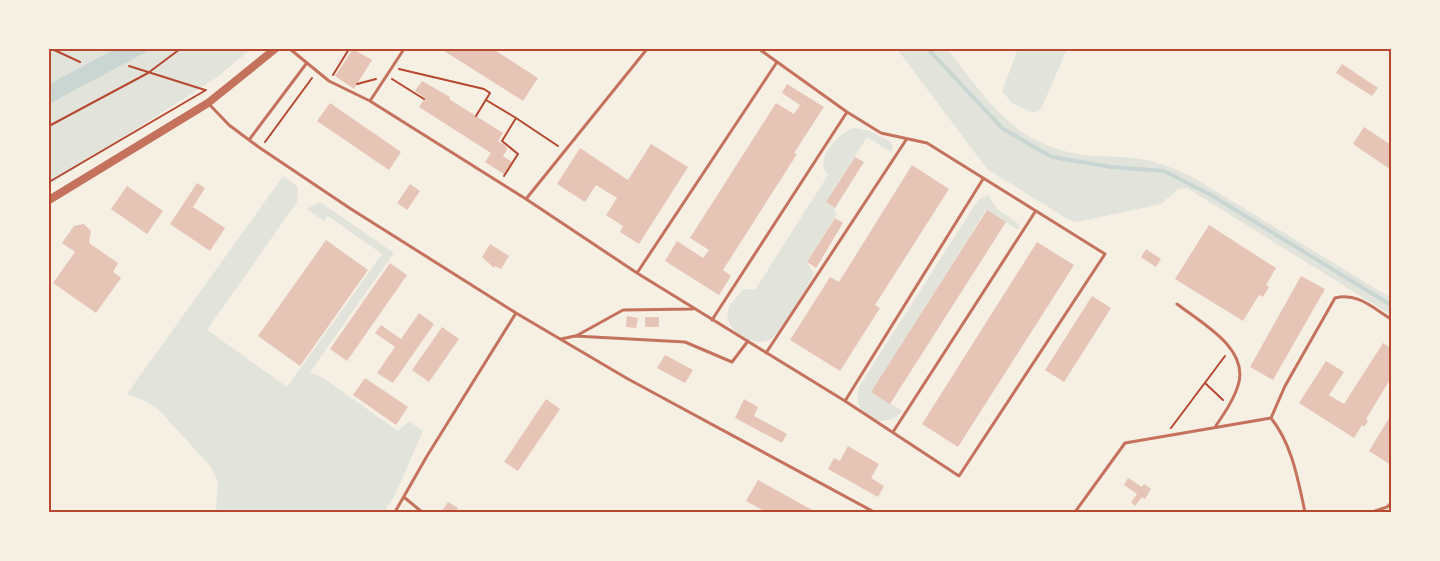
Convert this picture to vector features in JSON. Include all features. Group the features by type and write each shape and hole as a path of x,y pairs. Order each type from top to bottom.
{"street":[{"path":"49,200 208,103 275,49"}],"lane":[{"path":"290,49 329,81 370,101 526,199 637,273 845,401 959,476 1105,254 927,143 906,140 881,133 847,112 758,49"},
{"path":"370,101 404,49"},
{"path":"526,199 648,49"},
{"path":"637,273 777,62"},
{"path":"249,140 306,64"},
{"path":"208,103 229,125 260,148 351,209 516,313 628,379 874,512"},
{"path":"712,320 847,112"},
{"path":"766,353 906,140"},
{"path":"845,401 983,179"},
{"path":"893,432 1035,212"},
{"path":"1271,418 1285,386 1335,298 1347,295 1360,300 1391,319"},
{"path":"1177,304 1224,341 1239,364 1239,382 1229,406 1215,427"},
{"path":"576,336 623,310 694,309"},
{"path":"395,512 405,498 426,456 516,313"},
{"path":"560,339 576,336 685,342 732,362 748,341"},
{"path":"1075,512 1125,443 1271,418"},
{"path":"1271,418 1280,429 1295,467 1305,512"},
{"path":"405,498 422,512"},
{"path":"1372,512 1387,507 1391,503"},
{"path":"499,512 518,512"}],"path":[{"path":"52,49 80,62"},
{"path":"49,126 148,73 180,49"},
{"path":"329,81 349,49"},
{"path":"129,66 206,90 222,92"},
{"path":"392,68 484,89 490,93 476,116"},
{"path":"260,148 316,72"},
{"path":"357,84 388,75 424,99"},
{"path":"49,182 206,90"},
{"path":"486,100 565,150"},
{"path":"500,183 518,154 502,141 516,118"},
{"path":"1165,436 1230,350"},
{"path":"1205,383 1229,406"}],"shaded area":[{"path":"49,49 115,49 49,84"},
{"path":"115,49 152,49 49,104 49,84"},
{"path":"152,49 251,49 216,78 49,185 49,104"},
{"path":"897,49 947,49 976,86 1004,117 1038,141 1059,149 1084,155 1141,159 1191,176 1391,298 1391,315 1187,188 1178,189 1161,204 1077,222 1069,220 987,169"},
{"path":"1018,49 1067,49 1041,109 1034,113 1012,103 1002,91"},
{"path":"854,128 870,131 891,142 893,149 891,152 867,137 826,202 834,208 836,215 807,262 813,272 812,278 793,311 771,339 756,342 741,336 730,325 728,311 730,305 744,289 755,290 828,175 824,169 823,162 829,148 841,135"},
{"path":"283,176 298,187 297,202 207,330 287,387 382,254 328,216 324,221 307,209 320,202 394,253 310,372 322,377 398,431 409,421 423,431 395,495 384,512 216,512 218,482 211,467 159,410 143,400 127,394"},
{"path":"988,195 997,209 1020,225 1018,230 986,210 872,392 902,411 894,418 885,421 869,417 863,412 859,404 860,385 978,200"}],"building":[{"path":"353,49 372,60 354,89 335,76"},
{"path":"441,49 493,49 538,78 523,101"},
{"path":"1342,64 1378,88 1372,96 1336,73"},
{"path":"422,81 450,97 449,99 503,133 498,141 506,146 507,150 503,156 512,162 504,174 485,162 491,153 419,107 425,98 415,91"},
{"path":"787,84 824,107 794,153 797,154 723,270 731,276 719,295 665,261 677,241 703,258 709,250 690,238 776,103 794,114 800,105 782,93"},
{"path":"330,103 401,152 389,170 317,121"},
{"path":"1364,127 1391,145 1391,170 1353,144"},
{"path":"651,144 688,167 639,244 620,232 623,226 606,215 617,198 596,185 585,202 557,184 580,148 628,180"},
{"path":"855,157 864,162 835,208 826,202"},
{"path":"912,165 949,189 875,305 880,308 840,371 790,340 830,277 839,282"},
{"path":"197,183 205,188 193,207 225,228 210,251 170,224"},
{"path":"410,184 420,191 407,210 397,203"},
{"path":"127,186 163,211 147,234 111,209"},
{"path":"987,210 1006,222 890,404 871,392"},
{"path":"835,218 843,223 816,268 807,262"},
{"path":"84,224 91,231 89,243 118,263 113,272 121,278 96,313 53,283 75,252 62,243 74,226"},
{"path":"1209,225 1276,268 1266,285 1269,287 1263,297 1259,295 1243,321 1175,279"},
{"path":"326,240 368,270 300,366 258,336"},
{"path":"1037,242 1074,265 958,447 922,424"},
{"path":"490,244 509,256 501,269 495,266 494,268 482,257"},
{"path":"1146,249 1161,259 1156,267 1141,257"},
{"path":"390,263 407,275 347,361 330,349"},
{"path":"1301,276 1325,289 1273,380 1250,367"},
{"path":"1092,296 1111,308 1064,382 1045,370"},
{"path":"419,313 434,324 393,383 377,373 395,347 375,333 381,325 401,339"},
{"path":"627,316 638,318 636,328 626,327"},
{"path":"645,317 659,317 659,327 645,327"},
{"path":"442,327 459,339 429,382 412,370"},
{"path":"1383,343 1391,348 1391,378 1366,419 1368,421 1364,427 1362,425 1354,438 1299,403 1326,361 1344,372 1329,395 1344,404"},
{"path":"665,355 693,370 685,383 657,368"},
{"path":"365,378 408,407 396,425 353,395"},
{"path":"546,399 560,409 518,471 504,462"},
{"path":"744,399 758,407 754,416 787,434 782,443 735,418"},
{"path":"1391,415 1391,465 1369,451"},
{"path":"848,446 879,464 871,478 884,486 878,497 828,469 834,458 840,461"},
{"path":"1128,478 1142,487 1144,484 1151,489 1145,499 1142,497 1135,506 1131,502 1137,494 1124,485"},
{"path":"758,480 814,511 766,512 746,501"},
{"path":"448,502 458,508 455,512 442,511"}],"waterway":[{"path":"928,49 1003,129 1052,157 1111,167 1164,171 1211,195 1391,305"}]}
